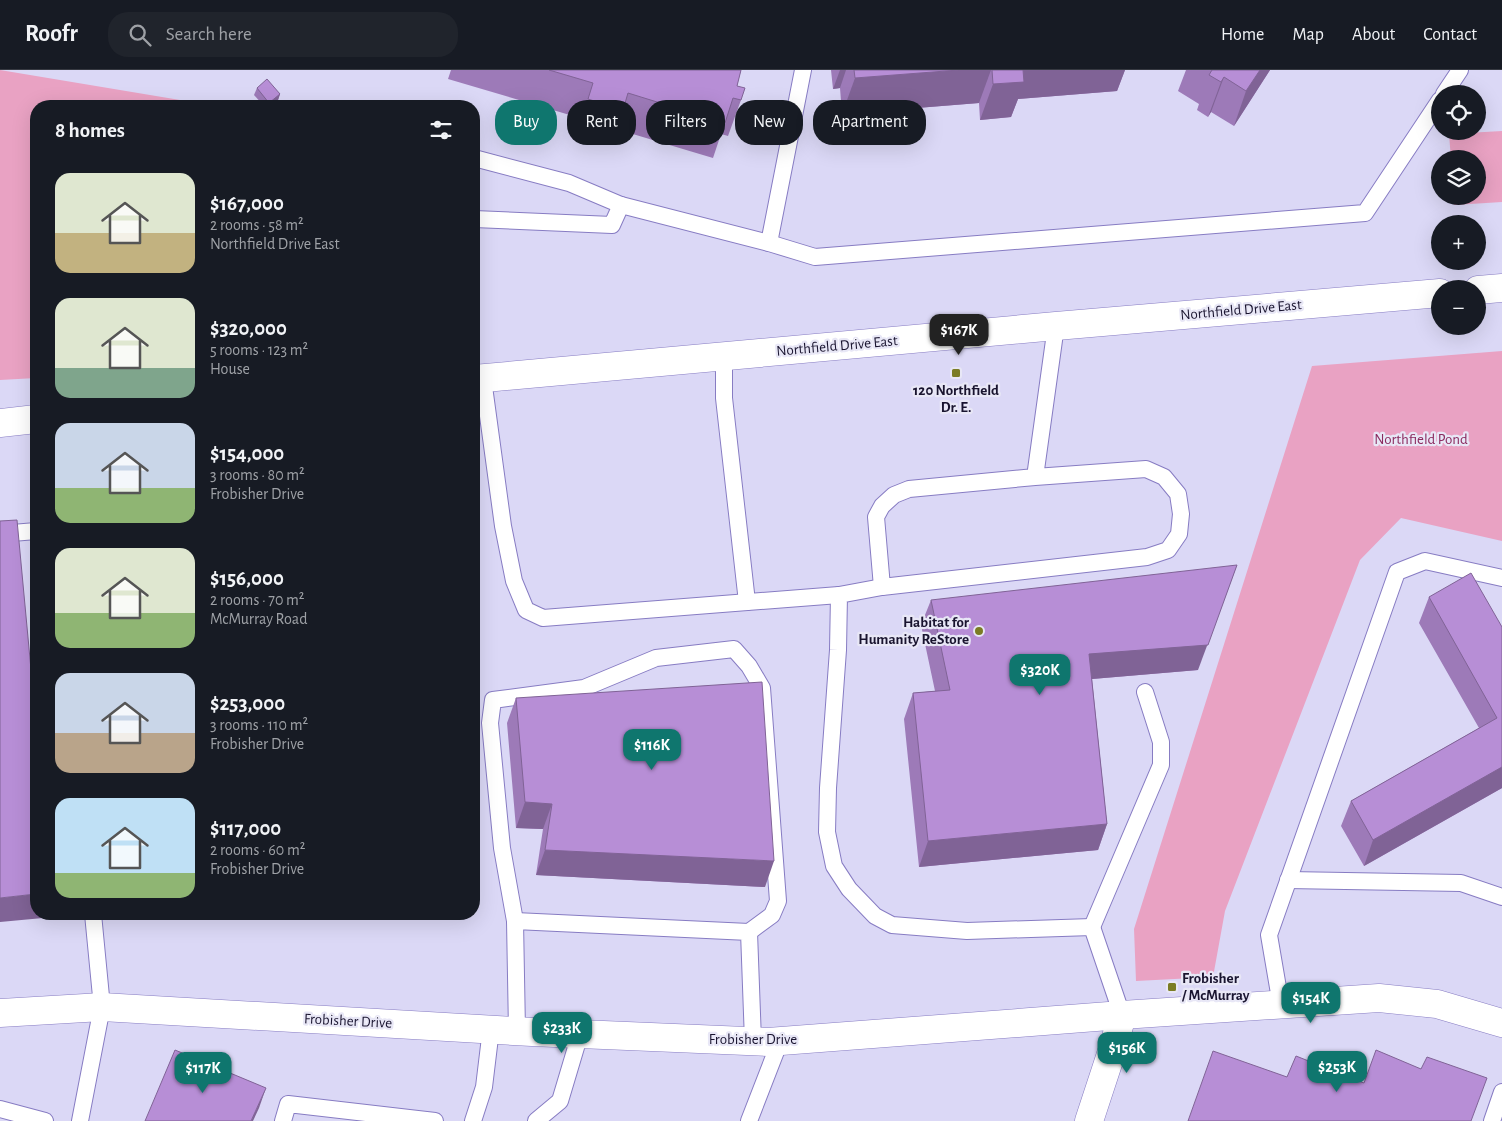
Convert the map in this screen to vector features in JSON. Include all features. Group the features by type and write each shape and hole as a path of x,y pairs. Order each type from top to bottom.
{"street":[{"path":"1486,289 1502,288"},
{"name":"Northfield Drive East","path":"480,379 1431,294"},
{"path":"0,423 30,420"},
{"name":"Frobisher Drive","path":"0,1013 102,1008 517,1031 780,1041 1379,998 1437,1004 1502,1023"},
{"path":"1089,1121 1113,1050 1122,1015"}],"lane":[{"path":"768,243 803,70"},
{"path":"1450,85 1460,70"},
{"path":"480,160 569,183 621,204 815,257 1365,213 1431,114"},
{"path":"480,219 612,225 621,204"},
{"path":"1035,477 1056,326"},
{"path":"724,356 724,398 747,602"},
{"path":"480,391 514,581 526,610 543,618 839,594 882,587 1147,557 1168,550 1179,534 1181,514 1178,494 1164,477 1146,469 909,489 894,495 882,506 876,517 882,587"},
{"path":"0,534 30,532"},
{"path":"1281,1005 1269,935 1397,572 1425,561 1502,578"},
{"path":"839,594 838,650 828,788 827,832 834,866 849,889 875,916 892,925 967,931 1092,926"},
{"path":"515,921 749,932 772,916 778,901 762,688 749,666 734,650 656,658 584,688 493,700 490,723 502,848 515,921 517,1031"},
{"path":"1122,1015 1092,926 1161,765 1161,742 1145,692"},
{"path":"1288,880 1461,883 1502,897"},
{"path":"80,1121 102,1008 94,920"},
{"path":"749,932 753,1041"},
{"path":"473,1121 484,1088 490,1029"},
{"path":"536,1121 560,1101 580,1034"},
{"path":"749,1121 780,1041"},
{"path":"1492,1121 1502,1092"},
{"path":"283,1121 288,1104 428,1121"},
{"path":"0,1109 45,1121"}],"green space":[{"path":"0,70 180,100 30,100 30,378 0,380"},
{"path":"1502,131 1502,202 1486,203 1486,150 1450,150 1449,140 1486,140 1486,132"},
{"name":"Northfield Pond","path":"1502,351 1502,541 1401,518 1360,560 1225,911 1213,977 1136,981 1134,929 1312,366"}],"building":[{"path":"549,70 741,70 737,86 745,88 741,100 733,98 725,123 725,100 651,100 628,93 626,100 591,100 588,99 593,83"},
{"path":"854,70 959,70 855,78"},
{"path":"992,70 1023,70 1024,82 993,84"},
{"path":"1212,70 1260,70 1246,91 1224,77 1221,82 1209,75"},
{"path":"267,79 280,94 273,100 267,100 257,88"},
{"path":"17,520 30,659 30,895 0,898 0,521"},
{"path":"1237,565 1208,645 1089,654 1107,824 928,841 913,693 950,690 931,600"},
{"path":"1471,573 1502,627 1502,767 1373,840 1351,801 1497,718 1429,597"},
{"path":"762,682 774,861 545,850 552,804 525,802 516,698"},
{"path":"175,1050 266,1088 251,1121 145,1121"},
{"path":"1376,1050 1421,1069 1427,1057 1487,1078 1471,1121 1188,1121 1213,1051 1287,1077 1296,1056 1364,1083"}],"place":[{"name":"120 Northfield Dr. E.","path":"956,373"},
{"name":"Habitat for Humanity ReStore","path":"979,631"},
{"name":"Frobisher / McMurray","path":"1172,987"}]}
